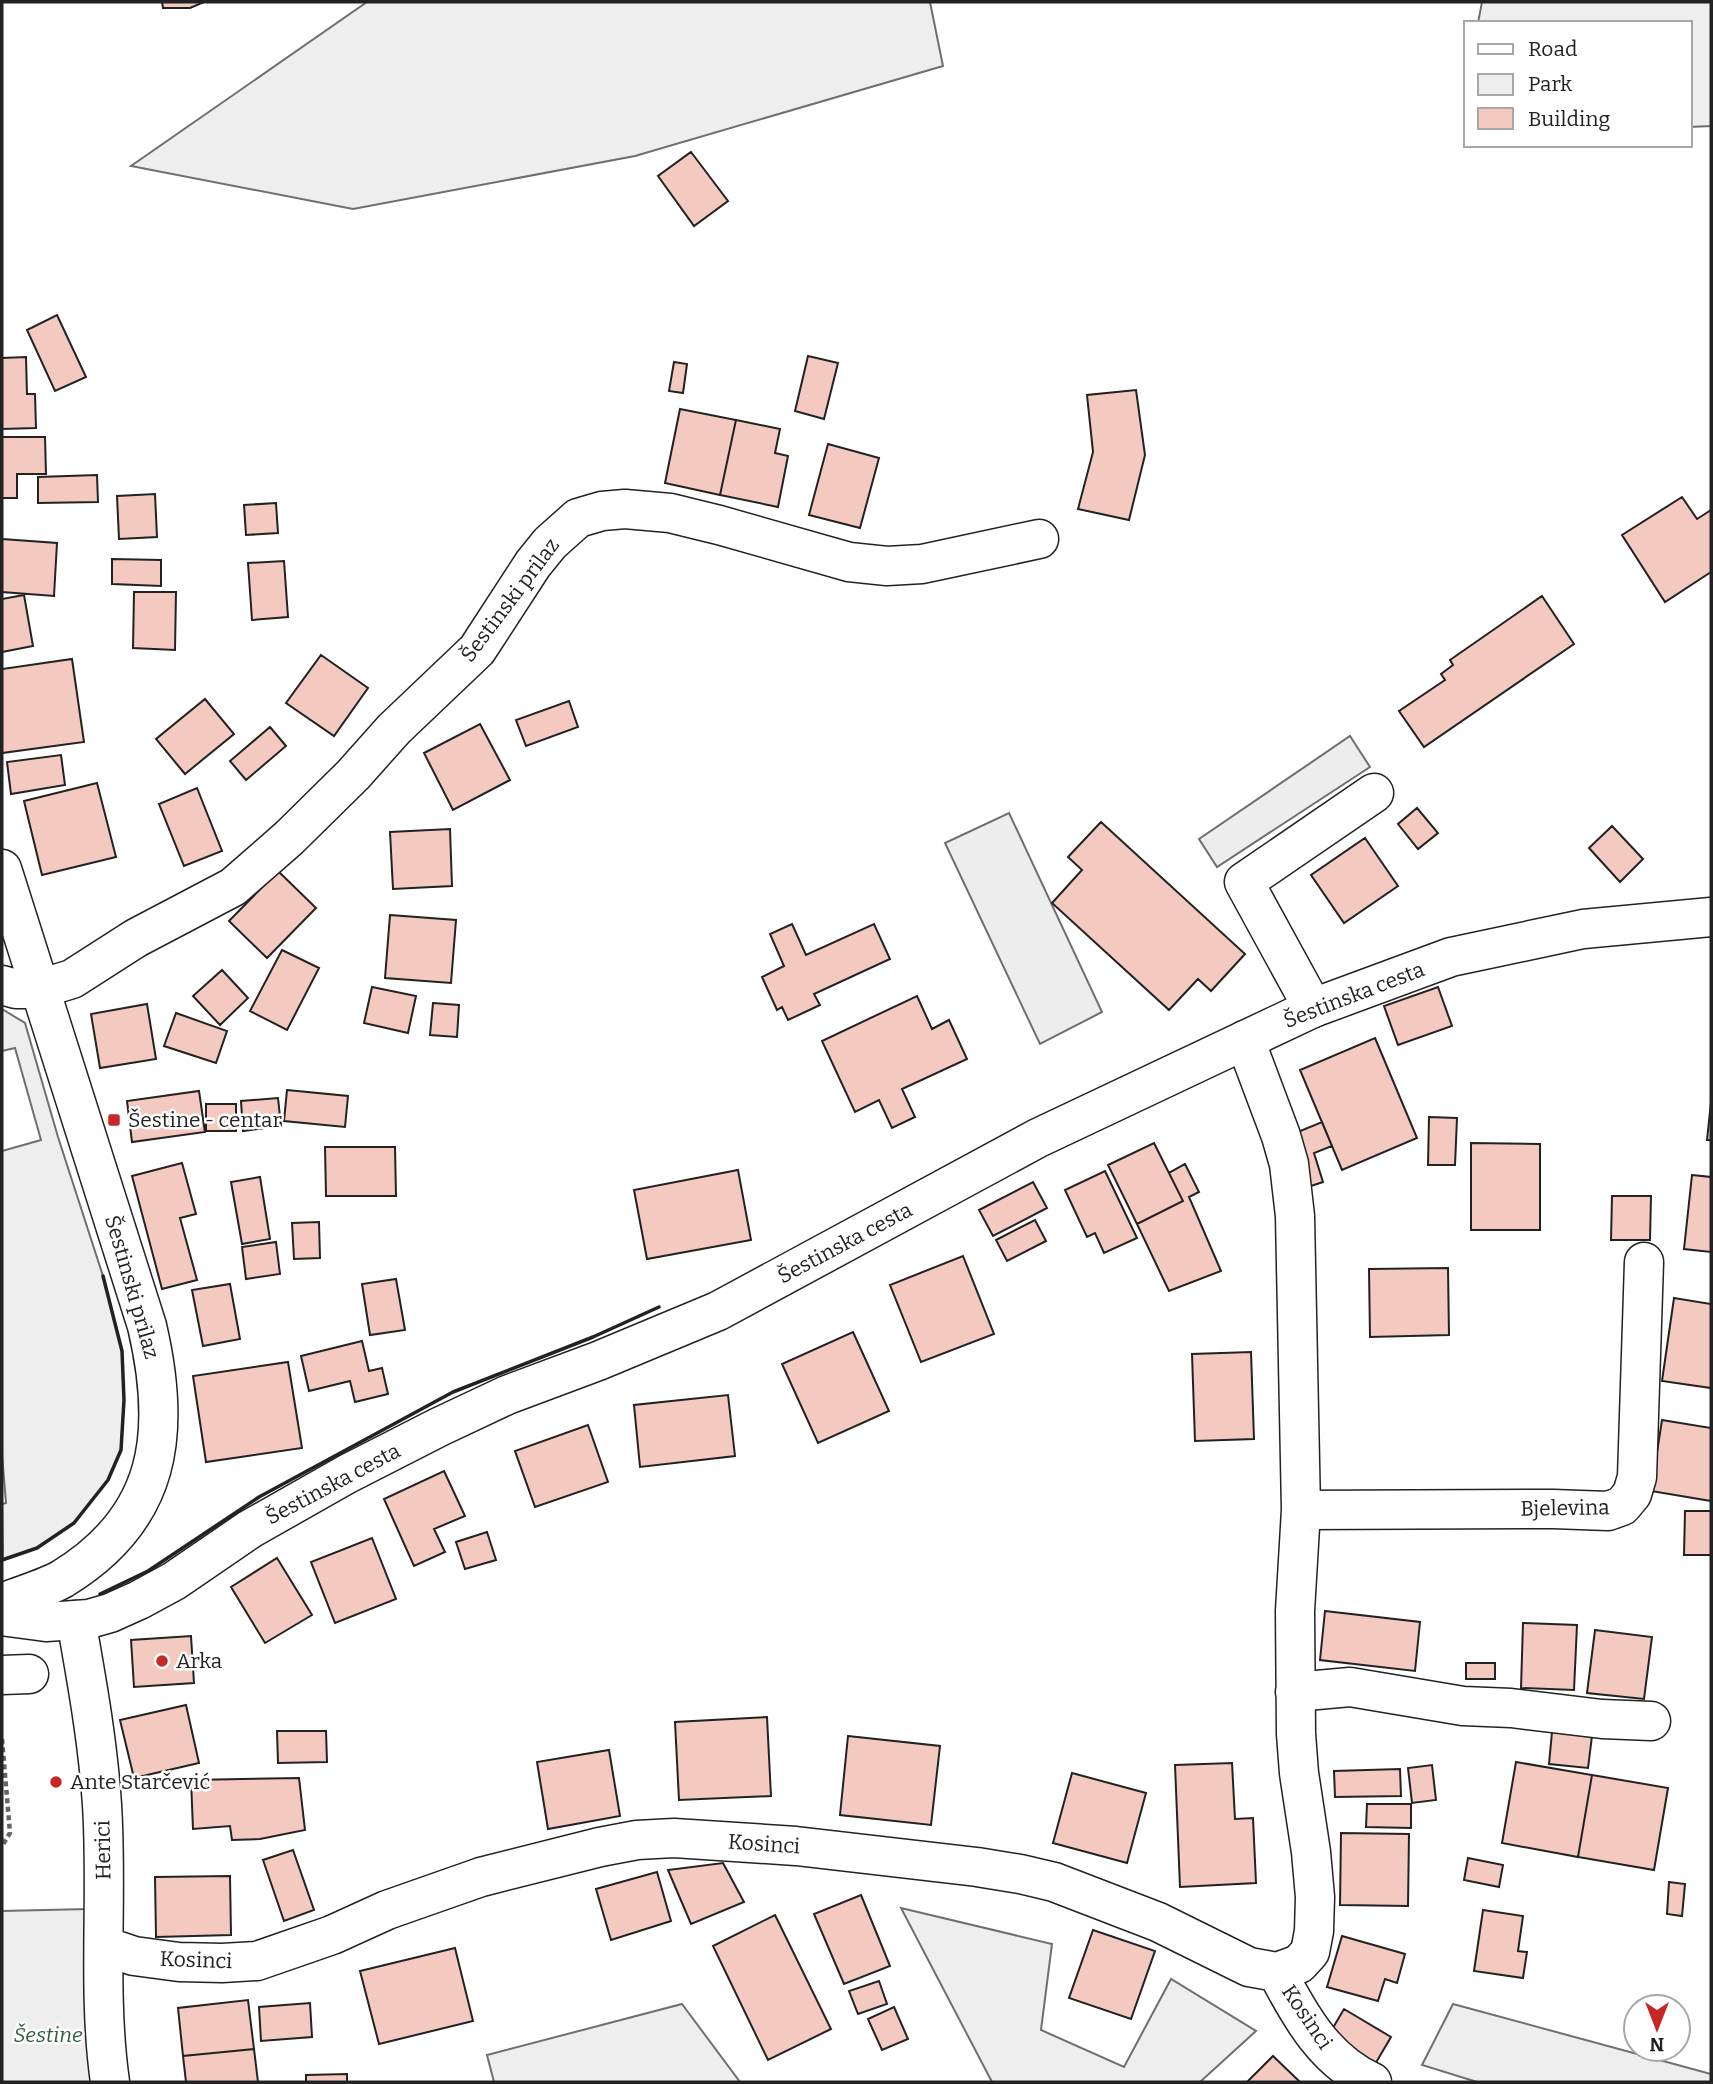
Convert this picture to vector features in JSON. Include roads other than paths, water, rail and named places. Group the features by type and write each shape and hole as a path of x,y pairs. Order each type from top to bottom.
{"street":[{"name":"Šestinski prilaz","path":"39,989 72,979 136,938 233,887 258,866 477,650 533,564 557,536 578,518 602,511 625,509 670,513 849,562 887,566 922,564 1039,539"},
{"path":"1313,1007 1244,883 1374,793"},
{"name":"Šestinski prilaz","path":"2,869 147,1326 159,1386 157,1446 141,1501 101,1550 59,1580 2,1603"},
{"name":"Šestinska cesta","path":"2,1616 46,1622 89,1619 139,1600 284,1509 439,1427 507,1395 718,1311 1038,1138 1313,1007 1451,957 1583,929 1711,917"},
{"path":"2,985 16,989 39,989"},
{"path":"1245,1040 1289,1164 1293,1189 1298,1326 1301,1510 1295,1611 1295,1692 1299,1773 1315,1897 1314,1931 1310,1952 1305,1958 1299,1964 1277,1972"},
{"name":"Bjelevina","path":"1301,1510 1608,1511 1622,1506 1632,1494 1637,1477 1644,1262"},
{"name":"Herici","path":"76,1620 92,1711 102,1806 103,2008 110,2082"},
{"path":"1295,1692 1350,1687 1463,1706 1651,1721"},
{"name":"Kosinci","path":"104,1946 134,1956 178,1962 257,1961 332,1935 387,1910 481,1877 613,1845 637,1840 674,1838 796,1846 1020,1874 1055,1882 1111,1903 1157,1922 1249,1967 1277,1972 1298,2012 1321,2042 1338,2060 1360,2077 1372,2082"}],"place":[{"name":"Šestine - centar","path":"114,1120"},
{"name":"Arka","path":"162,1661"},
{"name":"Ante Starčević","path":"56,1782"}],"park label":[{"name":"Šestine","path":"48,2035"}]}
